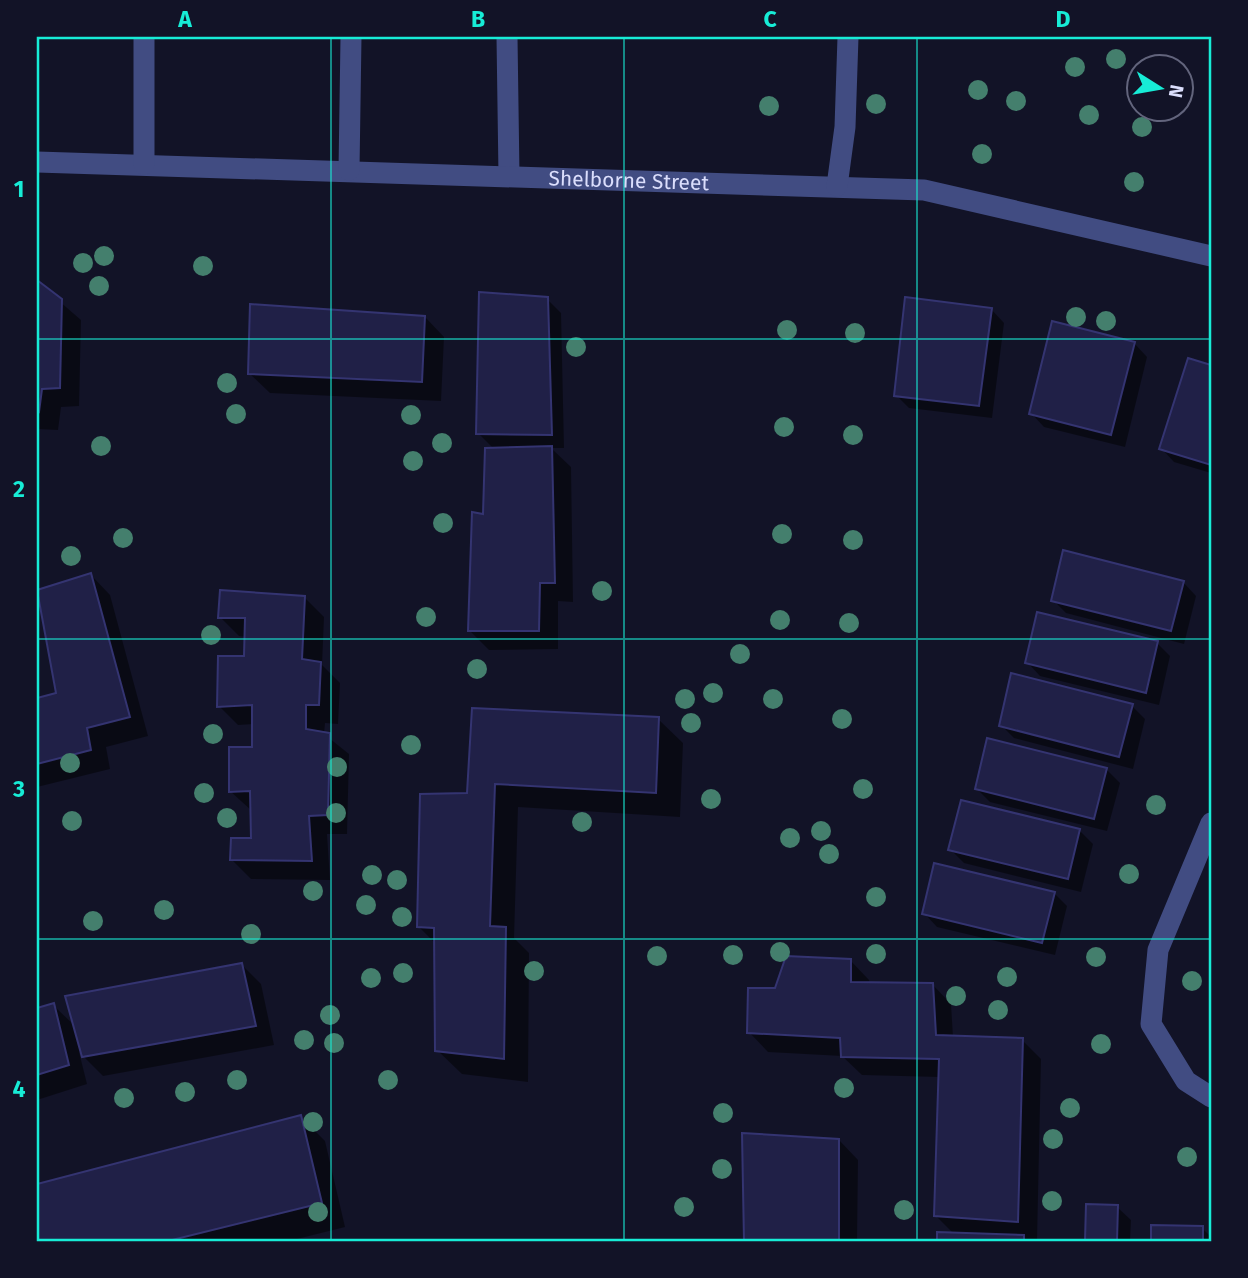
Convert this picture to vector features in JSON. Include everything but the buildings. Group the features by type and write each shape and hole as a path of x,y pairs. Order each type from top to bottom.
{"street":[{"path":"144,37 144,164"},
{"path":"348,170 351,37"},
{"path":"507,37 509,176"},
{"path":"837,186 845,127 848,37"},
{"name":"Shelborne Street","path":"37,162 924,190 1211,256"},
{"path":"1211,823 1158,950 1151,1024 1186,1081 1211,1097"}]}
